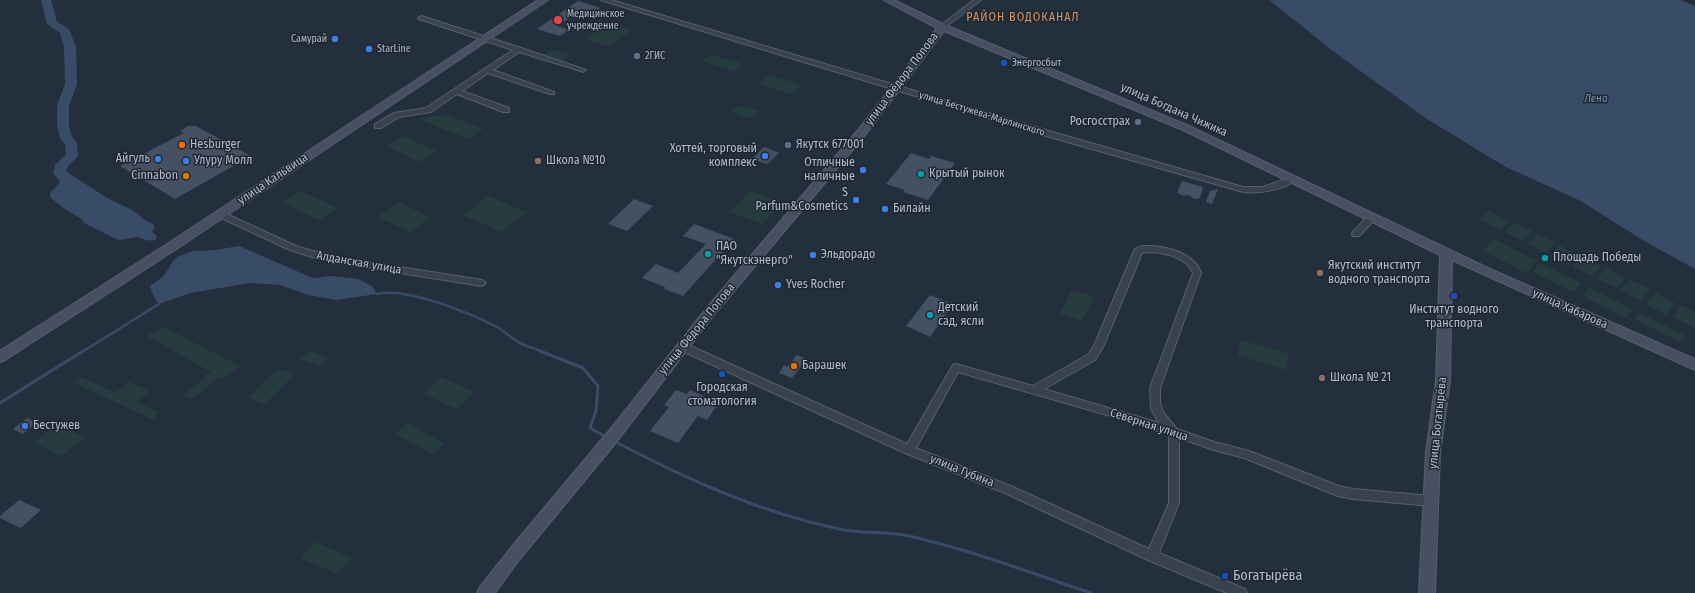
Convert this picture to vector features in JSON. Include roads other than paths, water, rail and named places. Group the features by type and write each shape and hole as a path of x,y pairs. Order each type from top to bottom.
{"street":[{"name":"улица Кальвица","path":"0,357 544,0"},
{"name":"улица Бестужева-Марлинского","path":"604,0 1243,190 1253,191 1267,189 1292,179"},
{"name":"улица Богдана Чижика","path":"888,0 942,27 1153,114 1372,217 1446,254"},
{"name":"улица Фёдора Попова","path":"485,593 610,439 709,313 831,170 942,27 978,0"},
{"path":"421,18 583,70"},
{"path":"378,126 397,116 428,110 518,49"},
{"path":"488,70 552,93"},
{"path":"456,92 506,110"},
{"name":"Алданская улица","path":"220,214 293,248 312,254 337,260 482,283"},
{"path":"1356,234 1372,217"},
{"path":"1034,390 1092,356 1098,347 1136,253 1144,248 1156,249 1183,257 1195,267 1197,273 1155,388 1154,404 1159,417 1174,433 1174,503 1172,513 1152,556"},
{"name":"улица Хабарова","path":"1446,254 1695,365"},
{"name":"улица Богатырёва","path":"1428,593 1433,452 1443,380 1446,254"},
{"name":"улица Губина","path":"683,347 909,450 1009,490 1152,556 1241,593"},
{"name":"Северная улица","path":"909,450 956,368 1135,419 1174,433 1245,454 1338,491 1353,494 1432,501"}],"water":[{"name":"Лена","path":"1269,0 1680,0 1695,6 1695,269 1646,242 1579,200 1506,167 1427,119 1337,54"},
{"path":"67,172 107,198 132,210 153,224 155,228 146,237 120,240 84,223 82,219 66,210 50,197 50,193 62,180 60,173"},
{"path":"239,246 314,278 330,276 358,279 372,286 377,294 336,300 309,295 280,285 250,283 190,293 159,304 153,295 150,286 164,276 173,261 179,256 193,251 216,250"}],"waterway":[{"path":"46,0 52,24 65,31 70,47 71,84 63,106 63,126 66,138 71,143 72,156 60,167 60,173 74,187"},
{"path":"130,225 150,237"},
{"path":"377,294 404,294 438,303 471,315 497,327 519,342 542,352"},
{"path":"82,352 159,304"},
{"path":"0,403 83,351"},
{"path":"540,351 583,368 598,386 596,411 590,428 608,438"},
{"path":"614,441 696,481 752,504 780,513 839,529 856,532 900,534 909,536 1001,562 1091,593"}],"place":[{"name":"Медицинское учреждение","path":"558,20"},
{"name":"Самурай","path":"335,39"},
{"name":"StarLine","path":"369,49"},
{"name":"2ГИС","path":"637,56"},
{"name":"Энергосбыт","path":"1004,63"},
{"name":"Росгосстрах","path":"1138,122"},
{"name":"Hesburger","path":"182,145"},
{"name":"Якутск 677001","path":"788,145"},
{"name":"Хоттей, торговый комплекс","path":"765,156"},
{"name":"Айгуль","path":"158,159"},
{"name":"Улуру Молл","path":"186,161"},
{"name":"Школа №10","path":"538,161"},
{"name":"Отличные наличные","path":"863,170"},
{"name":"Крытый рынок","path":"921,174"},
{"name":"Cinnabon","path":"186,176"},
{"name":"S Parfum&Cosmetics","path":"856,200"},
{"name":"Билайн","path":"885,209"},
{"name":"ПАО \"Якутскэнерго\"","path":"708,254"},
{"name":"Эльдорадо","path":"813,255"},
{"name":"Площадь Победы","path":"1545,258"},
{"name":"Якутский институт водного транспорта","path":"1320,273"},
{"name":"Yves Rocher","path":"778,285"},
{"name":"Институт водного транспорта","path":"1454,296"},
{"name":"Детский сад, ясли","path":"930,315"},
{"name":"Барашек","path":"794,366"},
{"name":"Городская стоматология","path":"722,374"},
{"name":"Школа № 21","path":"1322,378"},
{"name":"Бестужев","path":"25,426"},
{"name":"Богатырёва","path":"1225,576"}],"district":[{"name":"РАЙОН ВОДОКАНАЛ","path":"1023,18"}]}
